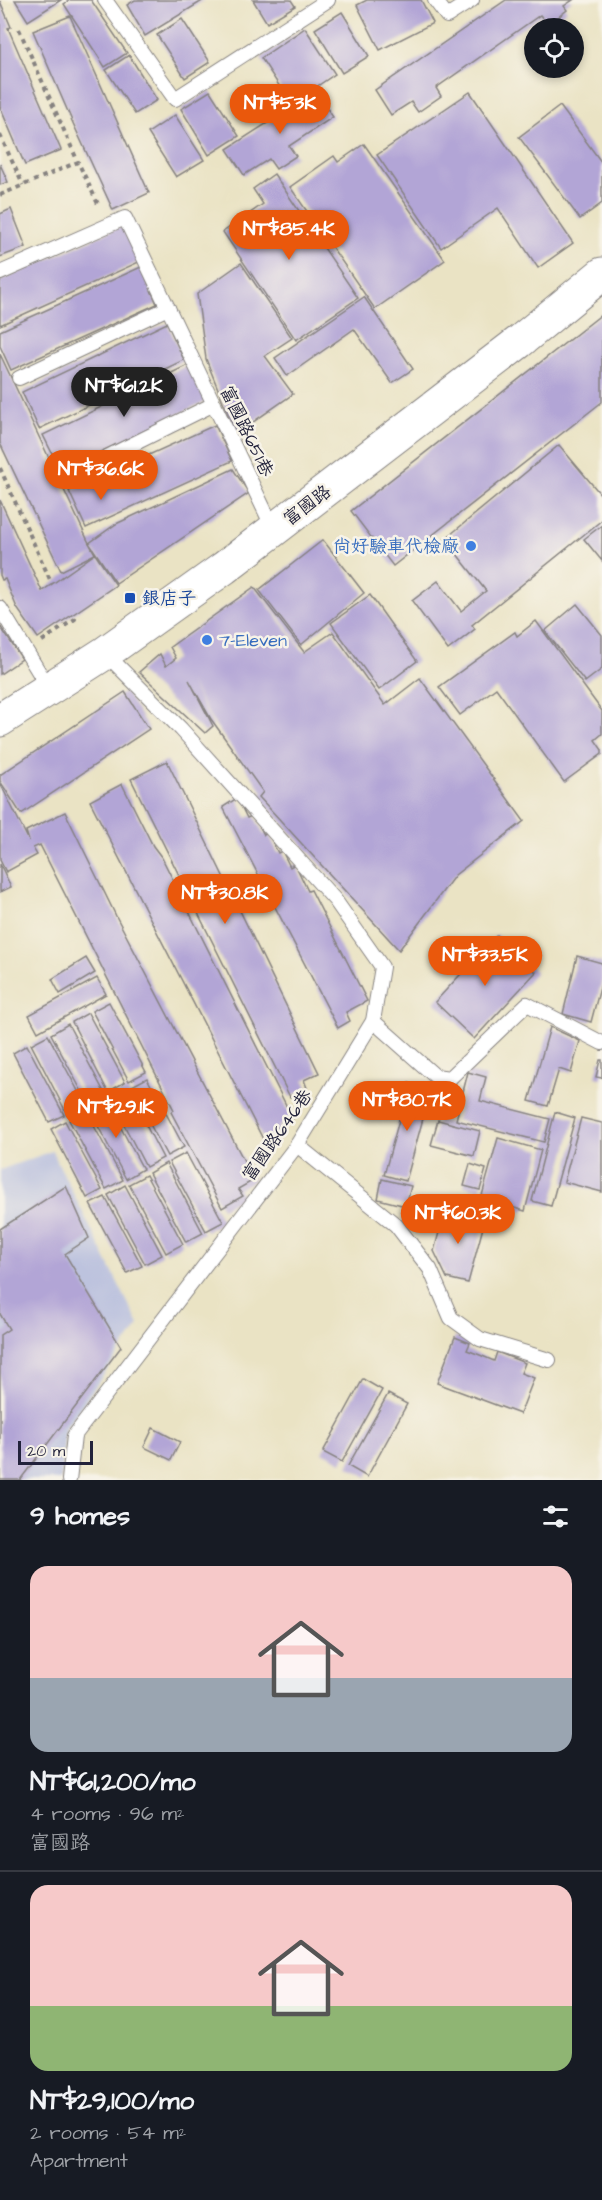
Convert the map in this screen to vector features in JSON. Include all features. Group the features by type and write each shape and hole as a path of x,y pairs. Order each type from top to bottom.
{"street":[{"name":"富國路","path":"0,720 48,687 105,653 274,530 519,342 602,274"}],"lane":[{"path":"105,0 174,99 328,0"},
{"path":"435,0 447,16 472,0"},
{"name":"富國路651巷","path":"0,273 125,218 274,530"},
{"path":"19,378 168,308"},
{"path":"67,477 214,404"},
{"path":"0,608 48,687"},
{"name":"富國路646巷","path":"69,1480 74,1436 297,1145 373,1021 382,967 334,900 181,729 105,653"},
{"path":"373,1021 435,1076 450,1078 527,1004 602,1043"},
{"path":"297,1145 396,1225 430,1269 451,1318 480,1340 549,1360"}],"path":[{"path":"19,29 99,206"},
{"path":"0,135 23,185"},
{"path":"0,195 78,162"},
{"path":"0,468 52,584"},
{"path":"26,651 75,619 72,614"}],"shaded area":[{"path":"52,1151 139,1325 65,1429 61,1480 0,1480 0,1170"}],"building":[{"path":"15,0 61,0 28,21"},
{"path":"70,0 91,0 127,53 105,67 64,4"},
{"path":"135,0 204,0 145,36 127,5"},
{"path":"253,0 291,0 295,6 267,23"},
{"path":"367,0 421,0 433,23 380,50 357,5"},
{"path":"506,0 573,0 564,6 567,10 557,18 542,18 540,15 536,18 524,18 524,26 436,88 441,96 418,112 411,102 391,115 375,90"},
{"path":"0,1 11,27 8,28 61,150 25,165 0,107"},
{"path":"342,12 369,56 342,73 315,29"},
{"path":"70,16 149,193 113,210 33,31"},
{"path":"182,19 210,62 185,78 157,35"},
{"path":"305,28 335,74 291,104 261,58"},
{"path":"129,55 157,100 135,114 106,70"},
{"path":"210,91 239,136 209,155 181,109"},
{"path":"316,92 333,117 289,146 296,156 276,169 269,159 244,175 227,149"},
{"path":"470,92 573,243 538,268 498,208 441,248 377,155"},
{"path":"560,106 602,163 602,203 580,219 519,137"},
{"path":"175,115 204,160 176,177 148,133"},
{"path":"364,144 445,260 375,309 290,187 334,156 338,162"},
{"path":"0,164 8,182 0,185"},
{"path":"274,174 358,298 296,340 223,232 263,204 253,189"},
{"path":"11,209 26,247 0,257 0,214"},
{"path":"122,226 139,262 0,325 0,281"},
{"path":"241,263 292,338 265,356 293,394 236,434 206,359 197,294"},
{"path":"141,267 157,304 11,370 0,346 0,331"},
{"path":"364,297 413,369 392,383 354,329 287,376 275,358"},
{"path":"602,314 602,402 393,566 351,511"},
{"path":"167,323 184,360 39,429 22,392"},
{"path":"0,354 95,554 61,571 0,443"},
{"path":"188,365 206,401 61,471 43,435"},
{"path":"215,425 232,461 86,528 69,491"},
{"path":"559,445 602,496 602,520 472,625 475,629 448,650 412,601 438,581 461,611 486,591 445,539"},
{"path":"233,469 249,493 116,583 89,543 116,524"},
{"path":"0,500 42,591 95,554 116,585 38,638 17,608 5,579 2,580 0,575"},
{"path":"602,525 602,561 584,539"},
{"path":"323,540 364,593 301,645 259,590"},
{"path":"254,587 304,652 333,632 385,705 420,678 524,821 455,875 399,950 259,797 263,792 211,719 189,680 213,726 205,733 139,672 160,654 166,666 176,658 170,647"},
{"path":"370,595 417,661 379,690 331,623"},
{"path":"577,604 602,635 602,669 585,682 545,631"},
{"path":"536,621 602,711 602,734 595,740 602,754 564,782 496,688 460,715 439,687 515,632 517,636"},
{"path":"0,626 22,659 0,674"},
{"path":"125,692 149,729 21,814 0,781 0,775"},
{"path":"167,761 319,1073 304,1080 307,1088 290,1097 131,779"},
{"path":"0,783 29,841 26,831 65,812 116,916 254,1180 238,1189 243,1196 222,1208 171,1112 174,1110 40,845 33,848 37,855 6,872 0,860"},
{"path":"122,784 153,846 162,858 293,1119 278,1127 282,1134 265,1143 90,801"},
{"path":"237,798 247,818 254,815 264,835 268,833 278,853 282,851 290,867 295,864 308,891 311,890 367,1001 346,1012 350,1021 338,1028 223,807"},
{"path":"0,864 11,887 0,892"},
{"path":"497,935 536,972 474,1039 435,1002"},
{"path":"577,956 602,963 602,980 591,1022 563,1014"},
{"path":"86,958 95,973 60,994 52,979"},
{"path":"97,978 106,994 38,1032 29,1015"},
{"path":"109,1002 146,1072 129,1081 92,1011"},
{"path":"88,1013 125,1082 108,1092 72,1022"},
{"path":"68,1024 105,1094 88,1103 51,1034"},
{"path":"550,1027 580,1041 571,1073 559,1069 548,1106 529,1101"},
{"path":"48,1035 85,1104 67,1114 31,1044"},
{"path":"27,1045 64,1115 49,1122 13,1053"},
{"path":"600,1060 602,1060 602,1078 596,1077"},
{"path":"468,1072 486,1077 480,1101 550,1119 544,1142 456,1120"},
{"path":"147,1078 184,1147 167,1156 130,1087"},
{"path":"409,1083 431,1089 406,1181 384,1175"},
{"path":"127,1089 163,1158 146,1167 110,1098"},
{"path":"106,1100 143,1169 126,1179 89,1109"},
{"path":"86,1111 123,1180 106,1189 69,1120"},
{"path":"555,1112 575,1118 551,1206 532,1201"},
{"path":"581,1118 602,1123 602,1192 564,1182"},
{"path":"438,1120 480,1131 474,1156 431,1145"},
{"path":"65,1121 102,1190 87,1198 51,1129"},
{"path":"498,1138 541,1150 525,1211 501,1204 498,1215 478,1210"},
{"path":"186,1153 223,1222 206,1231 169,1162"},
{"path":"166,1163 203,1233 186,1242 149,1173"},
{"path":"470,1164 486,1169 480,1190 464,1186"},
{"path":"146,1175 183,1244 166,1253 129,1184"},
{"path":"382,1179 411,1186 406,1206 378,1199"},
{"path":"125,1185 162,1255 145,1264 108,1195"},
{"path":"66,1186 89,1238 65,1254 121,1347 20,1480 0,1480 0,1335 9,1329 0,1314 0,1229"},
{"path":"105,1197 142,1266 127,1273 90,1204"},
{"path":"445,1210 485,1220 468,1283 447,1278 434,1251"},
{"path":"455,1337 470,1343 467,1350 494,1361 497,1352 525,1363 521,1373 534,1378 520,1414 437,1383"},
{"path":"363,1379 382,1390 342,1462 323,1452"},
{"path":"388,1394 407,1404 367,1477 348,1466"},
{"path":"153,1428 180,1442 171,1460 144,1447"}],"place":[{"name":"尚好驗車代檢廠","path":"471,546"},
{"name":"銀店子","path":"130,598"},
{"name":"7-Eleven","path":"207,640"}]}
